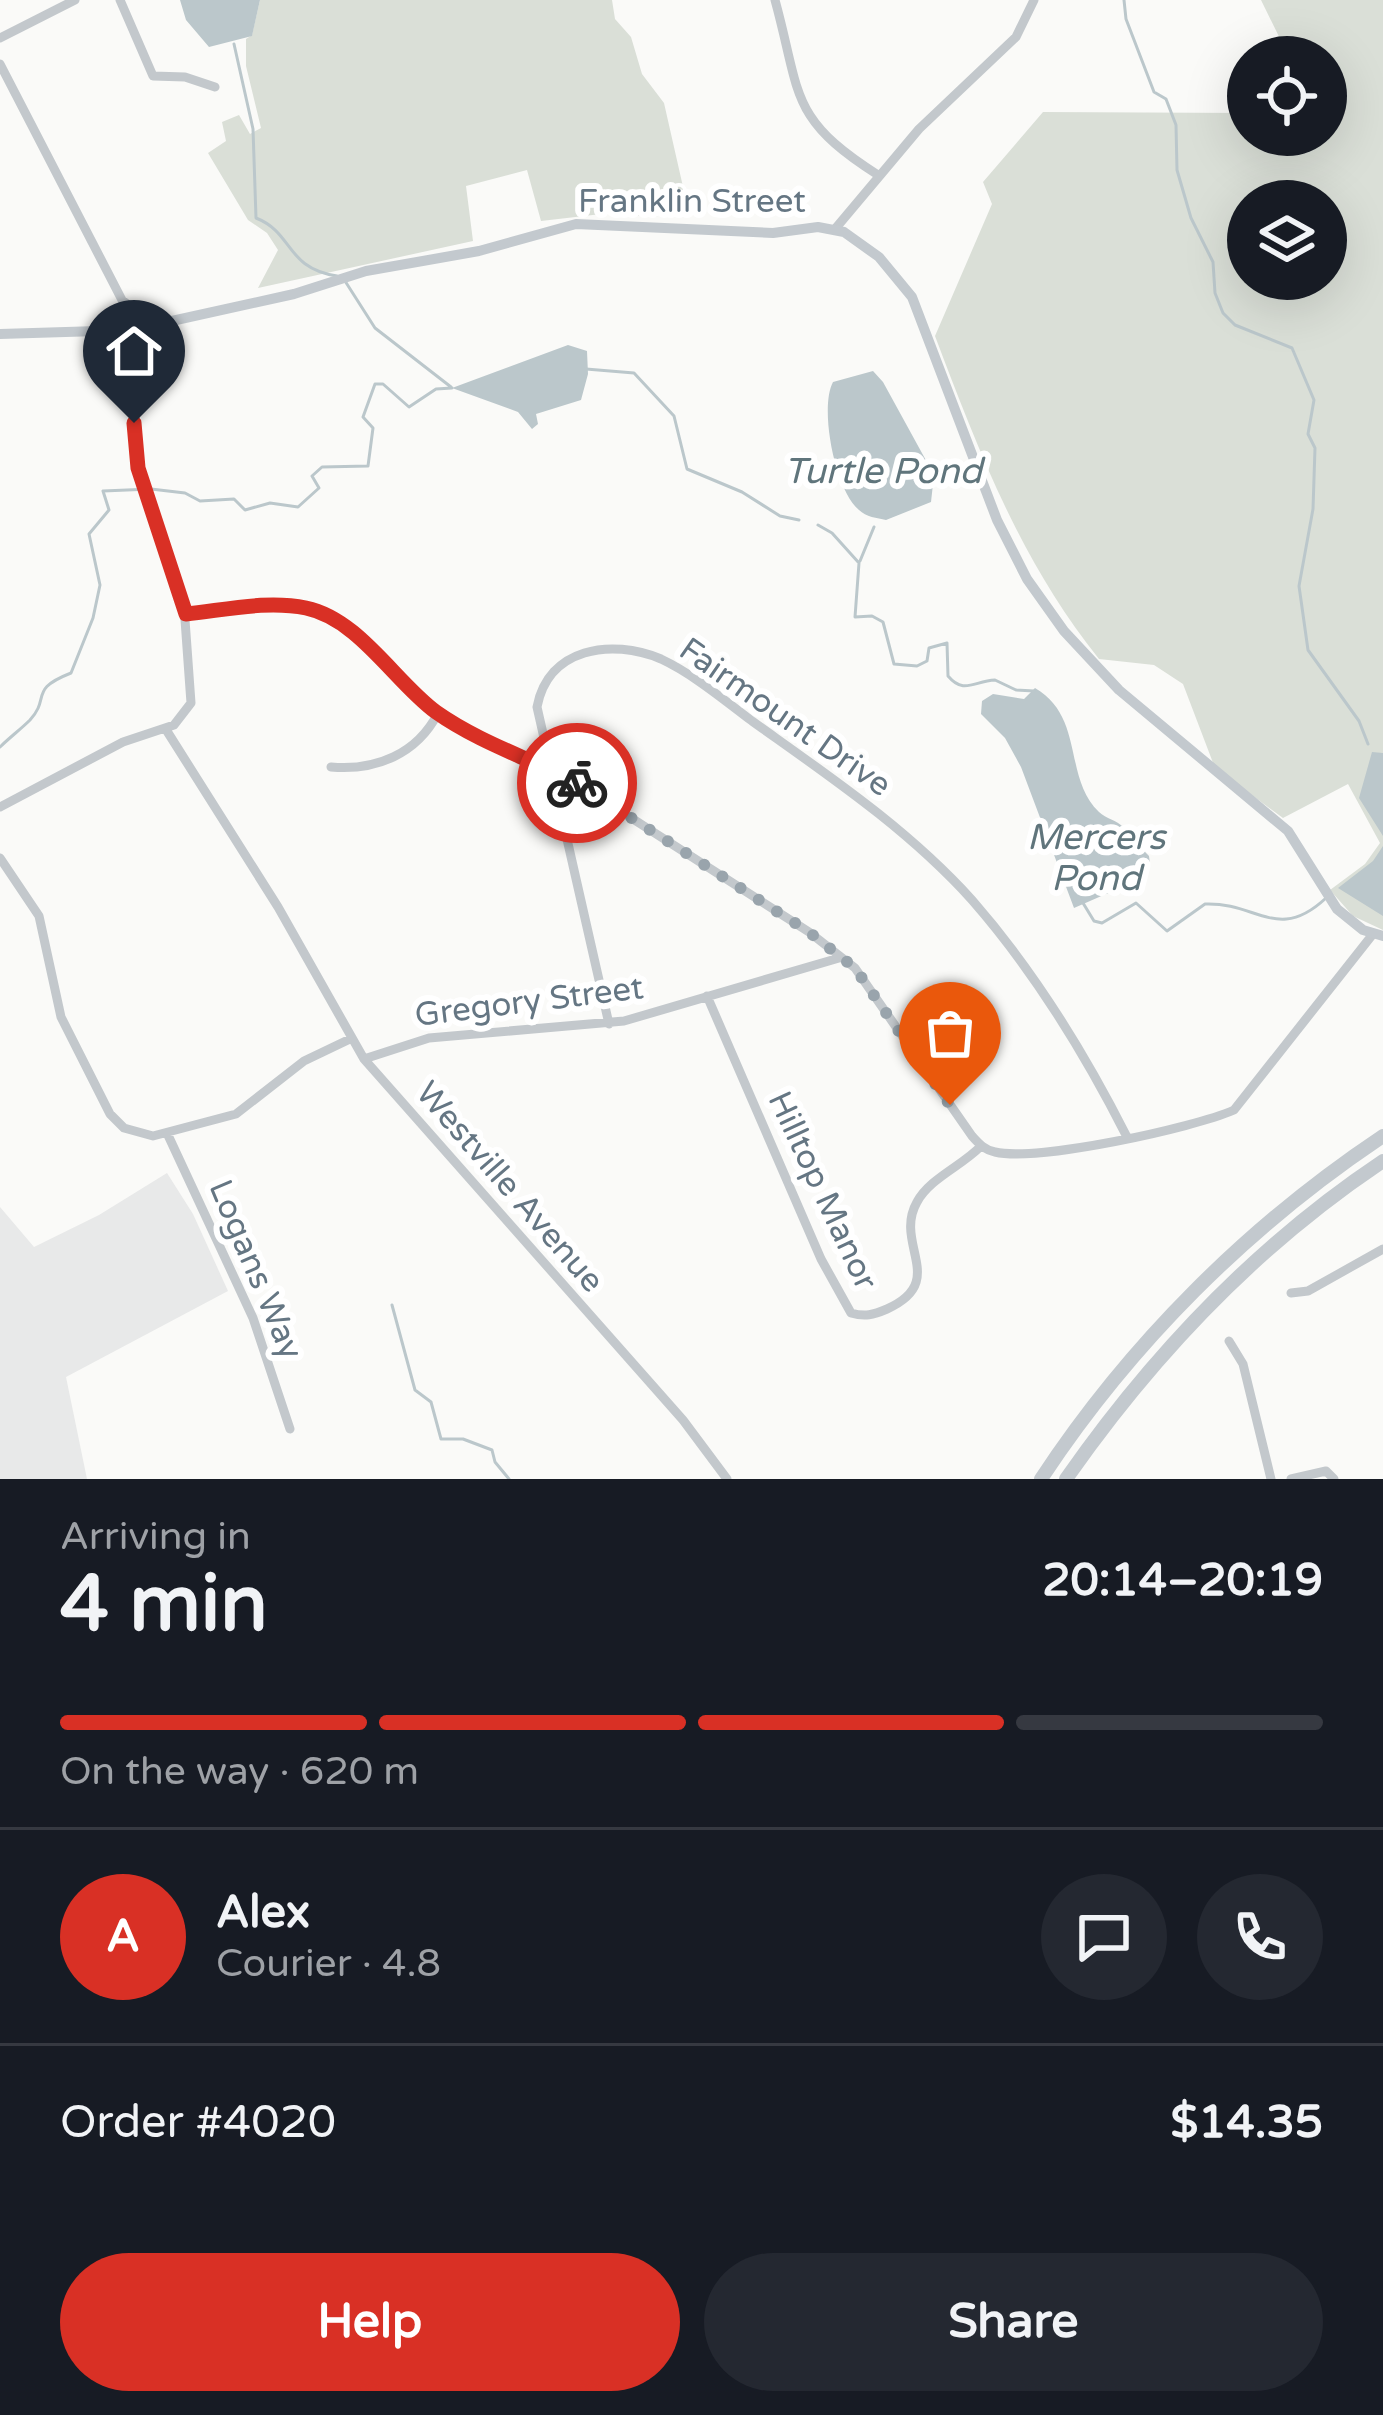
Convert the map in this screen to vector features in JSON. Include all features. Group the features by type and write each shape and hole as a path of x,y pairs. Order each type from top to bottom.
{"highway":[{"path":"1041,1479 1115,1379 1191,1295 1274,1217 1383,1136"},
{"path":"1066,1479 1136,1385 1201,1314 1286,1234 1383,1161"}],"main road":[{"name":"Franklin Street","path":"0,334 131,329 294,294 366,271 479,251 576,224 772,232 835,229 879,257 913,297 983,488 1027,579 1052,614 1119,690 1288,831 1328,898 1378,935"}],"street":[{"path":"0,38 74,0"},
{"path":"120,0 152,76 185,76 215,87"},
{"path":"775,0 797,92 810,120 832,143 878,175"},
{"path":"835,229 878,175 1016,37 1034,0"},
{"path":"0,64 122,300 146,318 164,321"},
{"path":"0,807 123,742 181,721 191,703 186,614 137,458 131,329"},
{"path":"186,614 272,605 319,611 342,625 438,713 580,785 809,932 855,968 981,1146 1014,1154 1127,1137 1211,1120 1234,1110 1378,935"},
{"name":"Fairmount Drive","path":"609,1024 537,707 553,668 570,657 597,652 648,655 673,666 904,833 966,894 1030,970 1093,1069 1127,1137"},
{"path":"331,767 367,766 397,757 425,734 438,713"},
{"name":"Westville Avenue","path":"165,728 278,907 364,1059 683,1420 727,1479"},
{"path":"0,858 39,916 61,1017 110,1114 135,1133 167,1133 248,1108 304,1061 350,1039"},
{"name":"Gregory Street","path":"364,1059 429,1038 609,1024 839,958"},
{"name":"Hilltop Manor","path":"707,996 831,1280 850,1313 873,1315 911,1294 918,1282 911,1221 916,1203 981,1146"},
{"name":"Logans Way","path":"167,1133 254,1318 290,1429"},
{"path":"1291,1293 1308,1291 1383,1249"},
{"path":"1229,1341 1243,1364 1271,1479"},
{"path":"1291,1479 1330,1475"}],"shaded area":[{"path":"260,0 612,0 615,19 631,37 642,74 664,103 686,200 662,199 657,217 610,213 541,221 527,170 466,186 473,241 258,288 278,250 267,233 248,220 208,153 226,141 222,122 239,115 250,134 261,128 246,66 246,39 252,35"},
{"path":"1261,0 1383,0 1383,930 1353,916 1330,890 1365,864 1380,843 1348,784 1283,818 1215,768 1183,684 1154,665 1099,659 1071,622 1024,545 986,464 935,336 992,204 983,182 1043,112 1227,113 1227,156 1347,156 1347,36 1279,36"},
{"path":"167,1173 193,1214 228,1291 66,1377 87,1479 0,1479 0,1207 34,1247 99,1215"}],"water":[{"path":"180,0 260,0 252,36 209,47 186,20"},
{"path":"568,345 587,351 588,374 581,400 536,414 538,424 532,429 518,412 452,388"},
{"name":"Turtle Pond","path":"873,371 934,475 931,502 886,520 865,514 850,500 829,429 833,382"},
{"name":"Mercers Pond","path":"1035,688 1061,715 1088,798 1149,856 1150,864 1138,880 1074,908 1021,767 1005,738 981,714 982,701 993,694 1024,699"},
{"path":"1372,752 1383,753 1383,836 1359,798"},
{"path":"1383,846 1383,916 1338,888 1373,861"}],"waterway":[{"path":"1124,0 1126,19 1154,92 1166,99 1176,125 1177,170 1191,218 1213,262 1215,293 1223,313 1235,325 1292,348 1314,400 1308,434 1315,448 1313,509 1299,586 1308,650 1359,721 1368,744"},
{"path":"234,44 253,129 256,218 277,232 308,266 337,276"},
{"path":"345,281 375,328 451,387"},
{"path":"586,369 634,373 674,416 687,469 742,492 780,516 799,520"},
{"path":"0,747 30,720 49,684 71,673 93,618 100,585 89,534 109,510 103,491 151,489 185,493 200,501 234,499 245,510 270,503 298,507 319,488 312,476 322,467 368,466 373,428 363,417 375,384 383,384 409,407 436,389 452,388"},
{"path":"818,525 832,533 859,563 855,617 872,616 883,622 894,664 917,666 927,661 929,648 947,643 948,676 959,685 995,680 1016,690 1034,691"},
{"path":"860,561 874,527"},
{"path":"1083,903 1094,921 1102,923 1136,903 1167,931 1205,904 1280,919 1294,918 1326,898"},
{"path":"392,1305 415,1390 431,1402 441,1439 463,1439 492,1450 509,1479"}],"way so far":[{"path":"577,783 809,932 855,968 950,1105"}],"route":[{"path":"134,423 138,468 186,614 272,605 319,611 342,625 438,713 515,757 577,783"}]}
